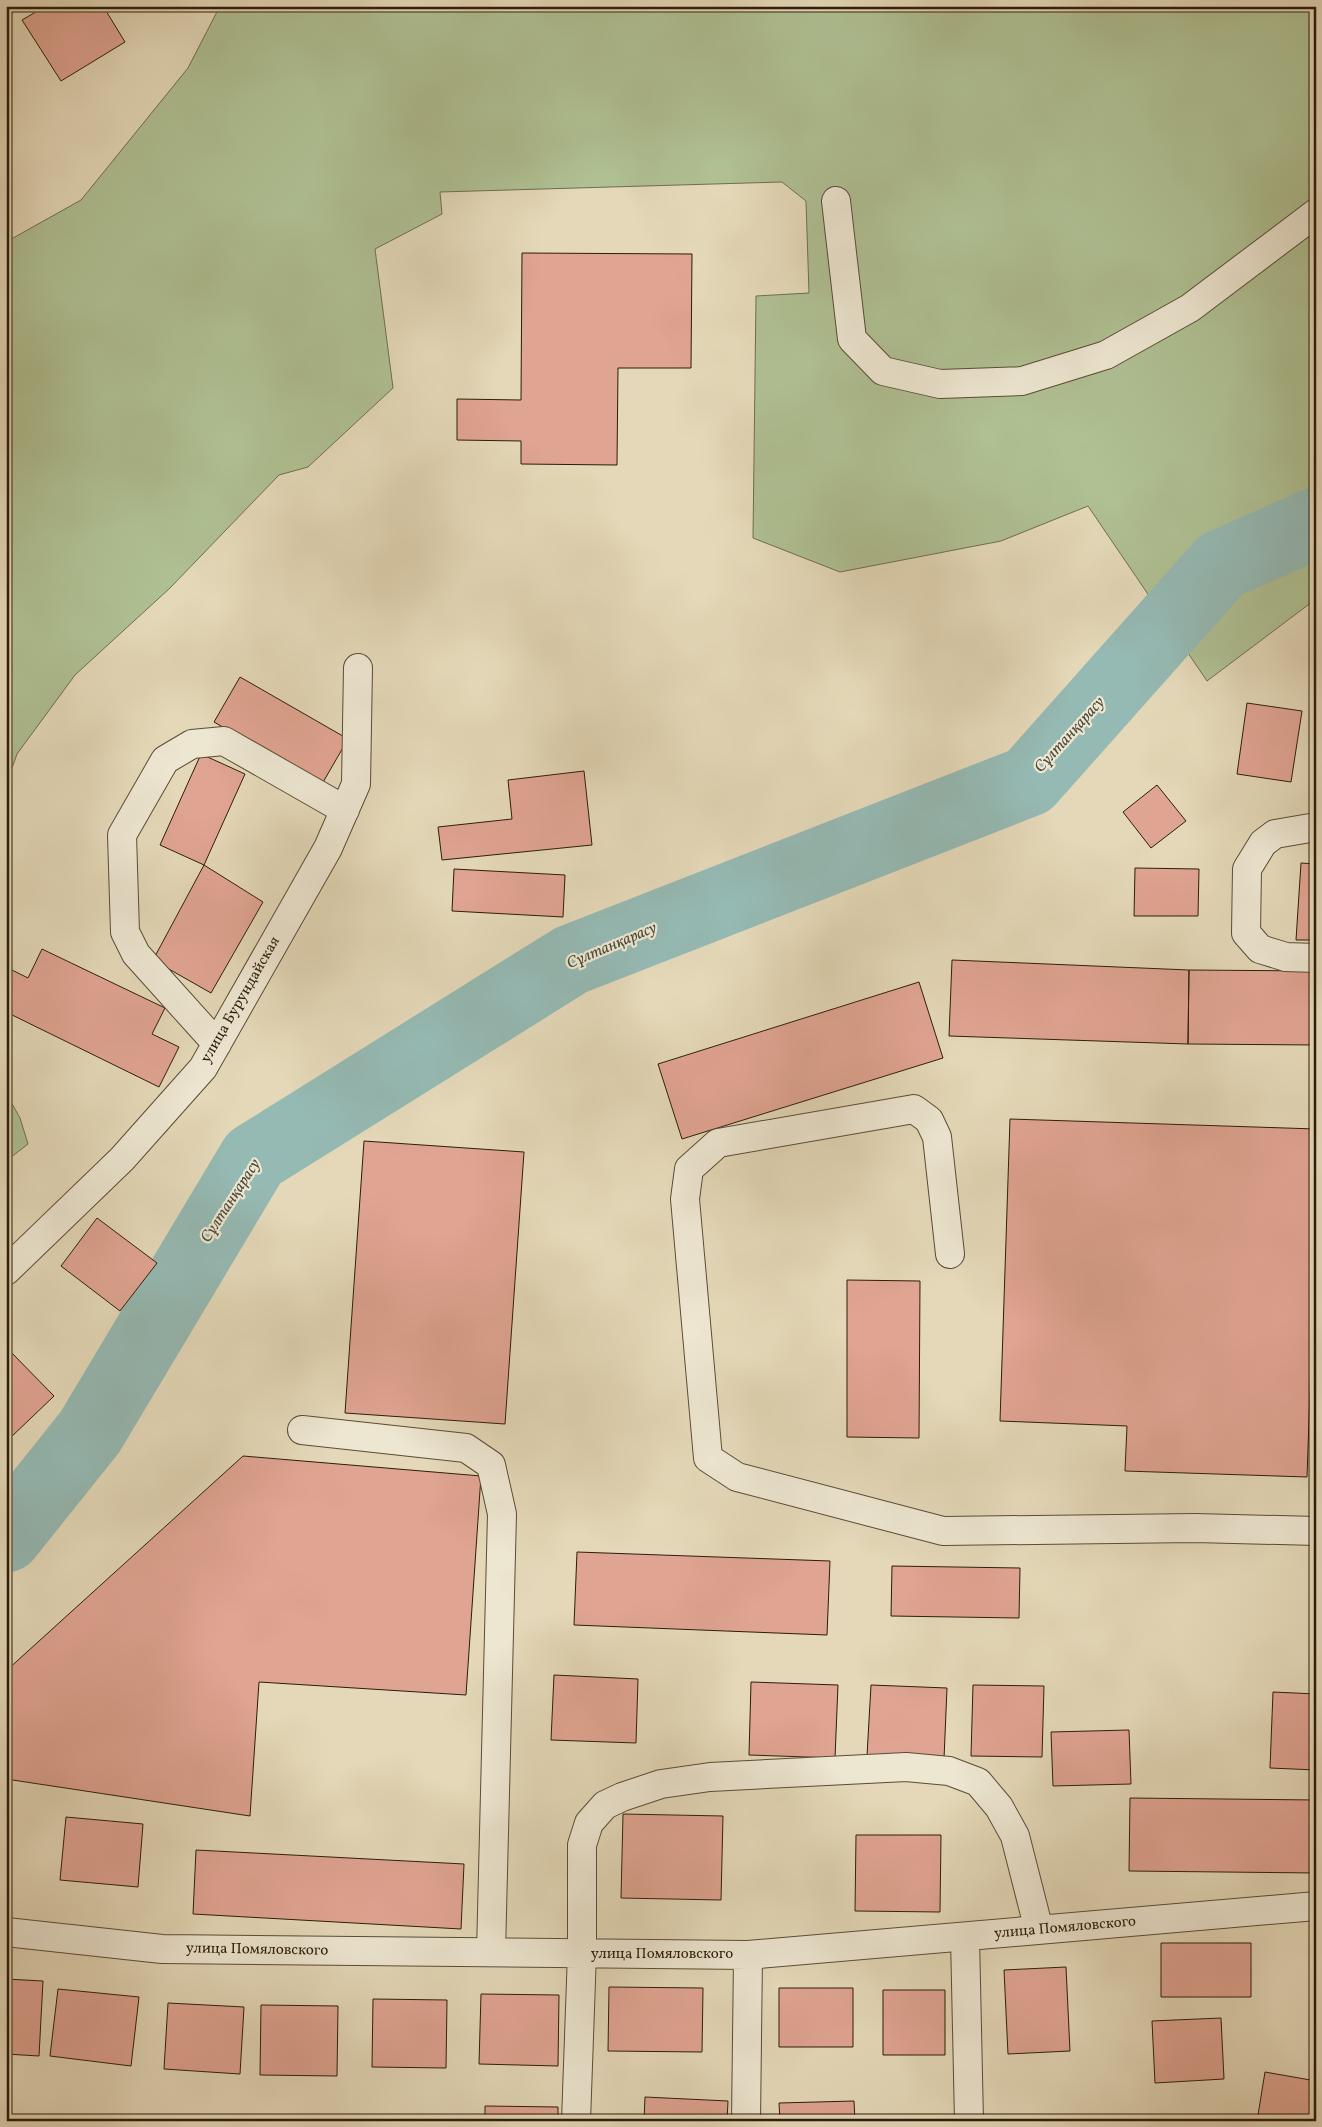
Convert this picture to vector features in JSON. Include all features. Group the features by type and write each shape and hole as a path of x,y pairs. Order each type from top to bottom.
{"street":[{"path":"836,201 852,339 883,371 940,384 1022,381 1106,355 1190,308 1316,213"},
{"name":"улица Бурундайская","path":"6,1271 122,1160 203,1068 328,848 356,784 358,668"},
{"path":"217,1044 136,954 125,932 122,835 165,760 192,744 224,742 345,810"},
{"path":"1316,827 1276,834 1263,843 1247,869 1246,933 1260,949 1286,957 1316,958"},
{"path":"950,1254 938,1137 929,1120 914,1109 718,1143 689,1169 685,1199 708,1458 737,1477 943,1531 1196,1528 1316,1531"},
{"path":"302,1430 466,1448 491,1465 502,1514 491,1952"},
{"path":"576,2121 582,1954 582,1845 589,1823 604,1805 622,1797 660,1784 710,1778 896,1767 950,1771 978,1782 999,1807 1015,1836 1039,1930"},
{"name":"улица Помяловского","path":"6,1932 162,1949 748,1955 1316,1906"},
{"path":"965,1936 968,2121"},
{"path":"746,2121 748,1955"}],"green space":[{"path":"220,6 1316,6 1316,599 1207,681 1088,506 1001,541 840,572 753,538 756,296 809,293 806,201 782,182 440,192 442,214 375,249 393,388 308,467 279,475 170,588 75,675 17,754 6,785 6,242 81,200 188,68"},
{"path":"6,1093 20,1118 28,1144 6,1161"}],"building":[{"path":"46,6 103,6 125,42 61,81 22,20"},
{"path":"522,253 692,254 691,368 618,368 617,465 521,464 521,441 457,440 457,399 521,400"},
{"path":"240,677 348,739 322,784 214,722"},
{"path":"1247,703 1302,711 1291,782 1237,774"},
{"path":"201,754 245,774 204,865 160,845"},
{"path":"584,771 592,845 442,860 438,827 512,819 508,780"},
{"path":"1157,785 1186,821 1151,848 1123,812"},
{"path":"1301,863 1316,864 1316,940 1296,940"},
{"path":"204,865 263,902 211,993 153,960"},
{"path":"1135,868 1199,869 1198,916 1134,916"},
{"path":"454,869 565,875 563,917 452,911"},
{"path":"42,949 165,1008 152,1034 179,1047 159,1087 6,1012 6,967 28,978"},
{"path":"952,960 1189,970 1188,1044 949,1036"},
{"path":"1189,970 1316,971 1316,1045 1188,1044"},
{"path":"919,982 943,1058 682,1139 658,1064"},
{"path":"1010,1119 1316,1129 1316,1217 1307,1477 1125,1471 1127,1426 1000,1421"},
{"path":"364,1141 524,1152 505,1424 345,1413"},
{"path":"97,1218 157,1263 120,1311 61,1266"},
{"path":"847,1280 920,1281 919,1438 847,1437"},
{"path":"6,1347 54,1396 8,1440 6,1438"},
{"path":"243,1456 481,1476 466,1695 259,1682 250,1816 6,1779 6,1671"},
{"path":"577,1552 830,1561 827,1635 574,1625"},
{"path":"892,1566 1020,1568 1019,1618 891,1616"},
{"path":"554,1675 638,1679 636,1743 551,1740"},
{"path":"751,1682 838,1685 835,1758 749,1755"},
{"path":"871,1685 947,1688 944,1759 867,1756"},
{"path":"973,1685 1044,1686 1042,1757 971,1756"},
{"path":"1273,1692 1316,1694 1316,1770 1270,1768"},
{"path":"1129,1730 1131,1784 1053,1786 1051,1732"},
{"path":"1130,1798 1316,1800 1316,1873 1129,1871"},
{"path":"6,1799 11,1800 6,1849"},
{"path":"623,1814 723,1816 721,1900 621,1898"},
{"path":"66,1817 143,1824 138,1887 60,1880"},
{"path":"856,1835 941,1835 940,1912 855,1911"},
{"path":"196,1850 464,1864 461,1929 193,1914"},
{"path":"1161,1943 1251,1943 1251,1997 1161,1997"},
{"path":"1066,1967 1070,2051 1008,2054 1004,1970"},
{"path":"6,1979 43,1981 39,2056 6,2054"},
{"path":"609,1987 703,1988 702,2052 608,2051"},
{"path":"779,1988 853,1988 853,2047 779,2047"},
{"path":"58,1989 139,1997 131,2066 50,2056"},
{"path":"883,1990 945,1990 945,2055 883,2055"},
{"path":"481,1994 559,1995 558,2066 479,2064"},
{"path":"373,1999 447,2000 446,2068 372,2067"},
{"path":"168,2003 244,2007 240,2074 164,2069"},
{"path":"261,2005 338,2006 337,2076 260,2075"},
{"path":"1221,2018 1224,2079 1155,2083 1152,2021"},
{"path":"1265,2072 1316,2081 1316,2121 1257,2121"},
{"path":"645,2097 728,2101 727,2121 644,2121"},
{"path":"854,2101 855,2121 780,2121 779,2103"},
{"path":"485,2106 558,2107 558,2121 485,2121"},
{"path":"883,2119 946,2120 946,2121 883,2121"}],"waterway":[{"name":"Сұлтанқарасу","path":"6,1537 90,1432 254,1158 571,960 1029,781 1221,565 1316,523"}]}
